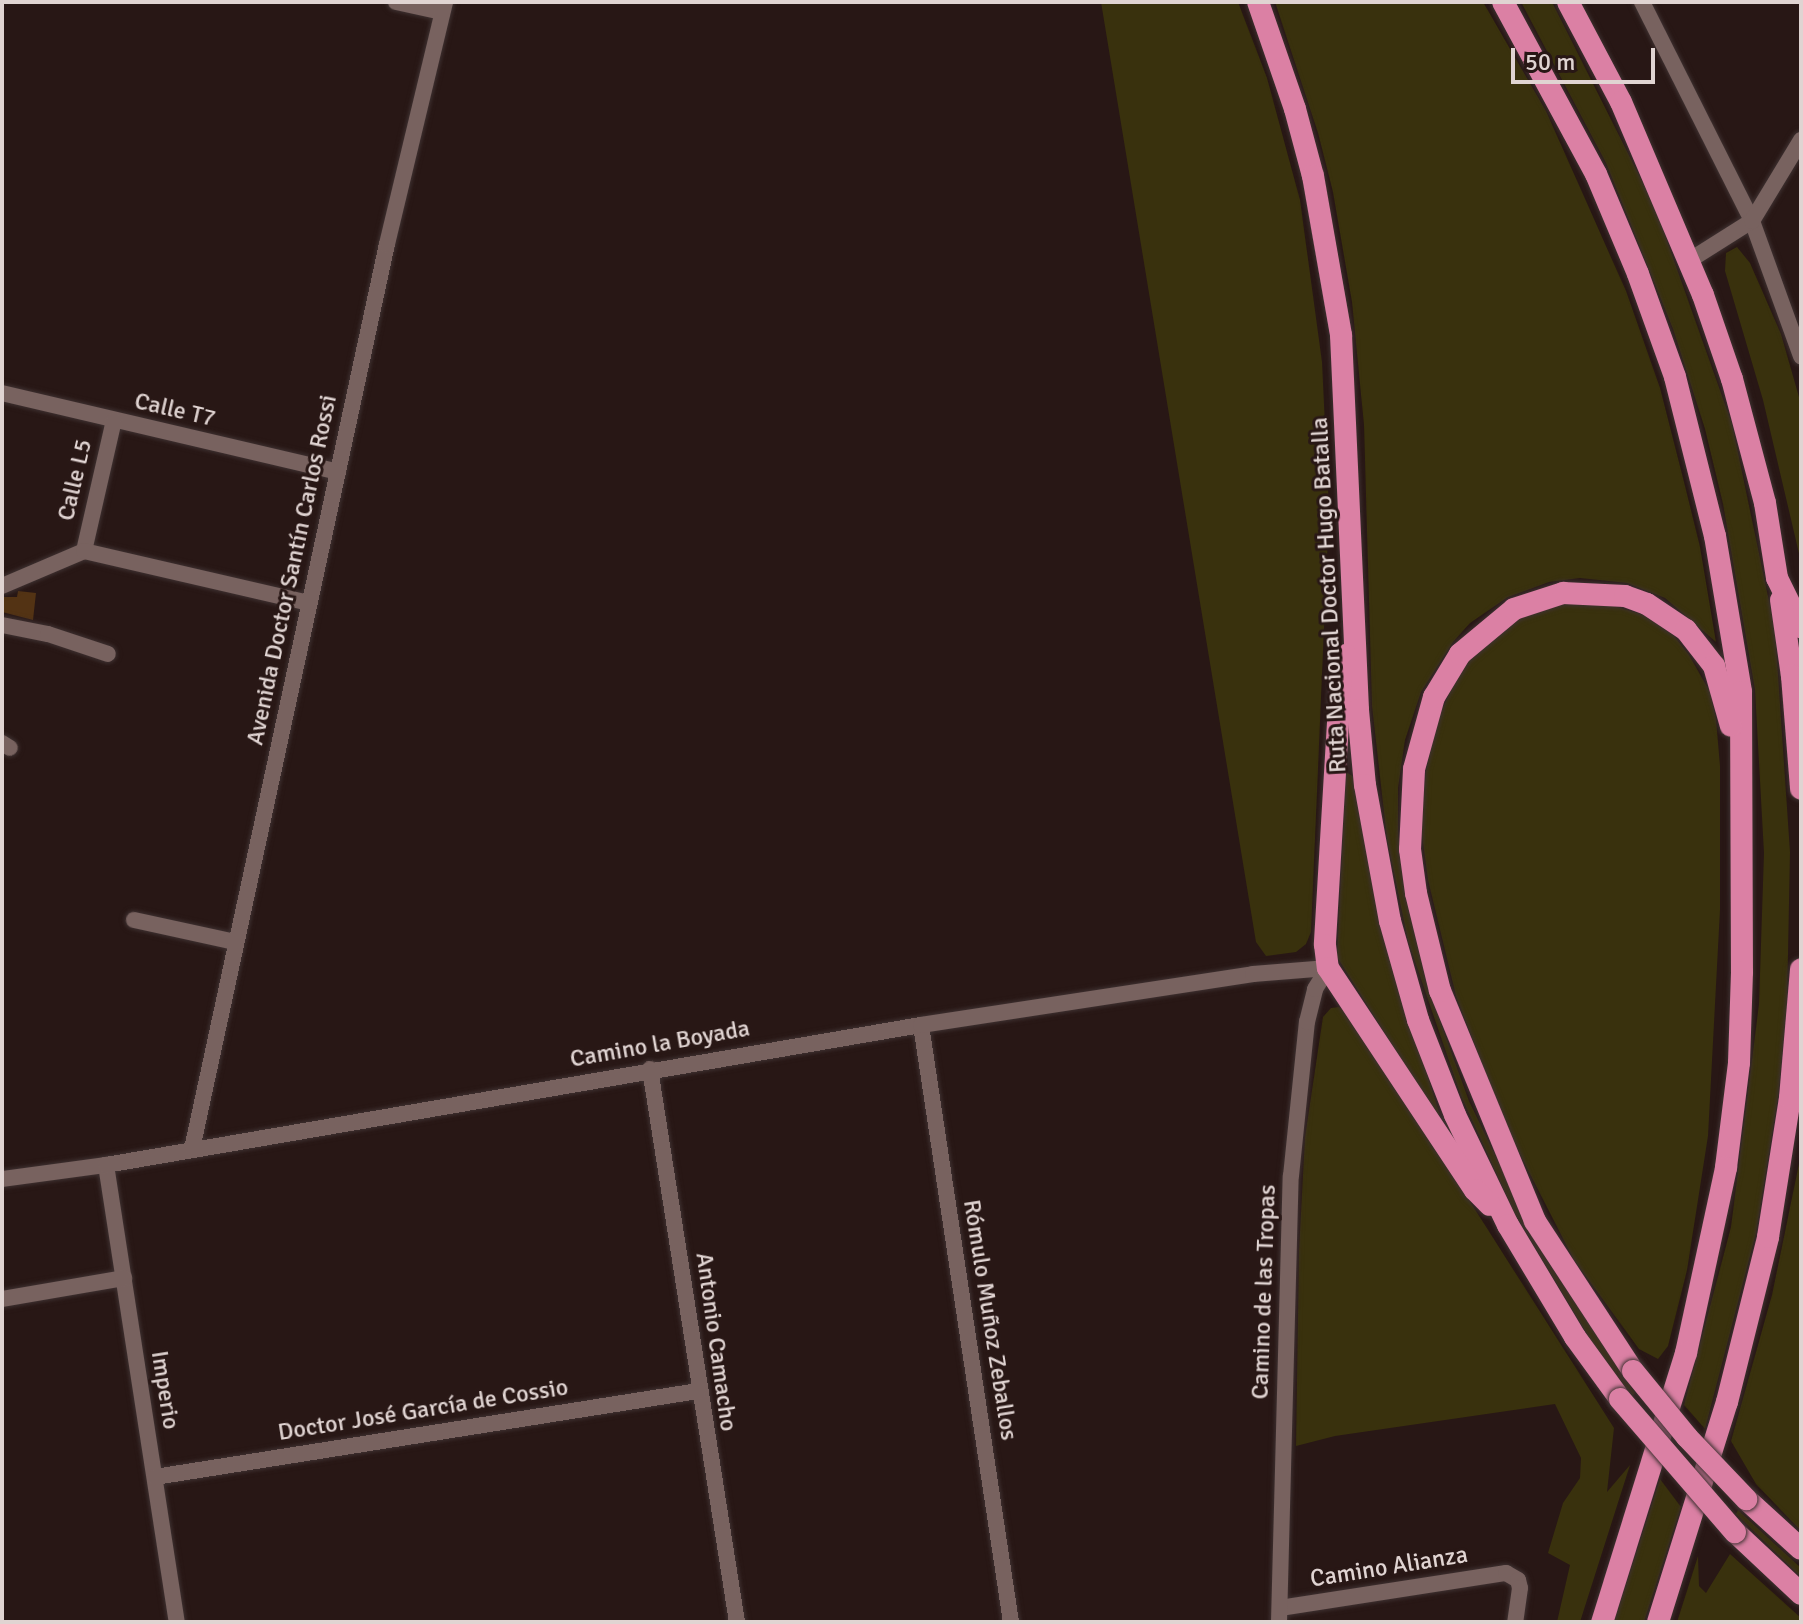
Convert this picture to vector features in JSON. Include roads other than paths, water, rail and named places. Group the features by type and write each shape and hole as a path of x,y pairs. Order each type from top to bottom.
{"highway":[{"name":"Ruta Nacional Doctor Hugo Batalla","path":"1258,2 1295,109 1328,245 1341,335 1346,405 1353,631 1365,785 1390,921 1418,1020 1455,1115 1508,1225 1575,1337 1620,1399 1735,1532 1801,1594"},
{"path":"1503,2 1596,174 1638,274 1675,377 1702,479 1732,626 1741,692 1744,897 1739,1048 1726,1168 1686,1353 1602,1622"},
{"path":"1568,2 1621,102 1690,260 1732,379 1765,503 1792,676 1801,789"},
{"path":"1777,578 1801,627"},
{"path":"1741,775 1726,700 1714,666 1686,630 1647,604 1625,596 1584,592 1538,598 1514,609 1475,638 1460,654 1434,697 1414,769 1410,849 1416,893 1444,1003 1535,1221 1633,1371 1687,1437 1746,1499 1801,1549"},
{"path":"1353,631 1341,672 1325,945 1328,968 1475,1190 1508,1225"},
{"path":"1658,1622 1727,1402 1768,1237 1790,1098 1801,969"}],"street":[{"path":"396,2 443,7"},
{"path":"1642,2 1752,221 1801,356"},
{"name":"Avenida Doctor Santín Carlos Rossi","path":"192,1149 309,603 443,7"},
{"path":"1690,260 1752,221 1801,140"},
{"name":"Calle T7","path":"2,393 338,472"},
{"name":"Calle L5","path":"84,551 114,420"},
{"path":"2,586 84,551 309,603"},
{"path":"2,625 108,654"},
{"path":"134,920 235,942"},
{"name":"Camino la Boyada","path":"2,1179 106,1165 650,1069 921,1025 1253,974 1328,968"},
{"name":"Camino de las Tropas","path":"1280,1615 1291,1176 1307,1022 1315,989 1328,968"},
{"name":"Rómulo Muñoz Zeballos","path":"921,1025 1011,1622"},
{"name":"Antonio Camacho","path":"650,1069 698,1391 737,1622"},
{"name":"Imperio","path":"106,1165 177,1622"},
{"path":"2,1299 124,1278"},
{"name":"Doctor José García de Cossio","path":"155,1477 698,1391"},
{"name":"Camino Alianza","path":"1280,1615 1506,1573 1518,1580 1520,1588 1515,1622"}]}
